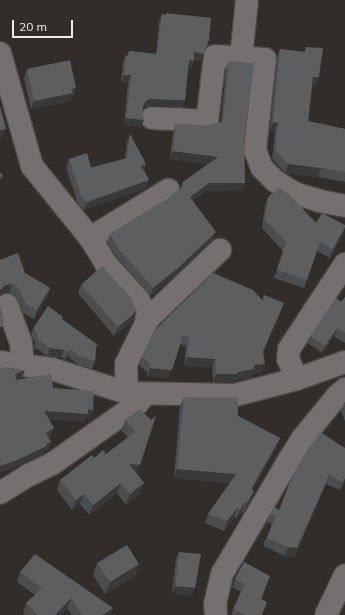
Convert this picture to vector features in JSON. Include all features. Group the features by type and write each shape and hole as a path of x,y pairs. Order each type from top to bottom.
{"street":[{"path":"241,58 247,0"},
{"path":"0,53 32,166 90,238 106,264 138,299 148,319"},
{"path":"152,118 207,121 215,56 265,59 255,150 262,168 275,181 294,193 345,206"},
{"path":"90,238 168,190"},
{"path":"0,492 29,475 52,464 137,404 137,393 126,364 148,319 220,250"},
{"path":"297,379 288,359 289,349 345,264"},
{"path":"7,305 21,343 23,365"},
{"path":"0,362 52,369 137,393 235,395 297,379 345,362"},
{"path":"216,615 214,604 222,574 286,463 302,439 337,396 345,390"},
{"path":"326,615 345,575"}],"building":[{"path":"166,13 211,18 209,40 204,54 194,52 194,61 189,60 185,100 149,99 144,103 142,110 144,120 126,118 131,75 124,75 126,55 128,56 129,51 157,54 162,14 166,15"},
{"path":"306,47 323,48 319,77 313,77 308,121 345,129 345,172 288,164 275,150 278,123 273,122 280,49 305,52"},
{"path":"70,60 76,88 72,89 73,93 34,101 27,69"},
{"path":"229,61 254,63 244,141 245,183 209,183 190,197 216,232 179,267 153,288 119,249 110,234 165,200 167,203 167,199 182,188 183,182 218,157 173,151 176,124 209,126 223,121"},
{"path":"0,106 6,129 0,130"},
{"path":"130,134 146,164 141,166 149,180 87,202 81,196 69,159 87,153 91,167 93,167 127,158"},
{"path":"279,188 289,194 316,223 322,213 345,225 333,249 320,242 307,280 277,270 286,242 265,220 268,197"},
{"path":"18,253 25,273 50,288 37,310 26,304 18,287 12,284 5,285 0,290 0,260"},
{"path":"102,266 131,298 132,304 137,311 118,327 81,285"},
{"path":"213,273 253,290 263,301 264,295 284,303 263,351 265,364 254,365 254,369 238,372 237,374 216,374 215,359 187,357 189,337 183,336 172,370 150,368 150,363 142,357 155,330"},
{"path":"345,297 345,333 337,328 325,346 310,336 336,298 341,302"},
{"path":"0,305 4,320 2,327 0,327"},
{"path":"48,306 63,317 62,319 98,345 96,347 95,361 79,356 70,349 68,353 64,350 50,348 37,339 38,336 34,327"},
{"path":"7,367 25,370 15,374 16,380 51,374 53,388 94,391 93,410 88,409 88,414 44,411 54,428 46,433 51,442 46,444 47,446 0,466 0,368"},
{"path":"184,397 238,398 238,416 280,438 251,489 254,491 247,503 245,502 240,510 237,508 227,521 208,514 236,474 177,469"},
{"path":"140,409 151,420 156,416 140,465 129,464 144,483 130,494 121,483 93,505 84,494 76,500 60,480 92,455 94,458 103,450 106,454 136,431 125,420"},
{"path":"320,432 345,448 345,478 343,482 329,475 297,548 288,547 267,538 276,516 270,514 274,507 279,510 293,474"},
{"path":"127,545 139,564 110,582 97,563"},
{"path":"179,552 201,554 195,588 175,586"},
{"path":"35,554 113,608 102,615 82,615 71,598 55,615 38,615 26,603 42,588 20,572"},
{"path":"244,562 270,576 261,599 267,602 261,615 246,615 233,609 245,584 235,579"}]}
